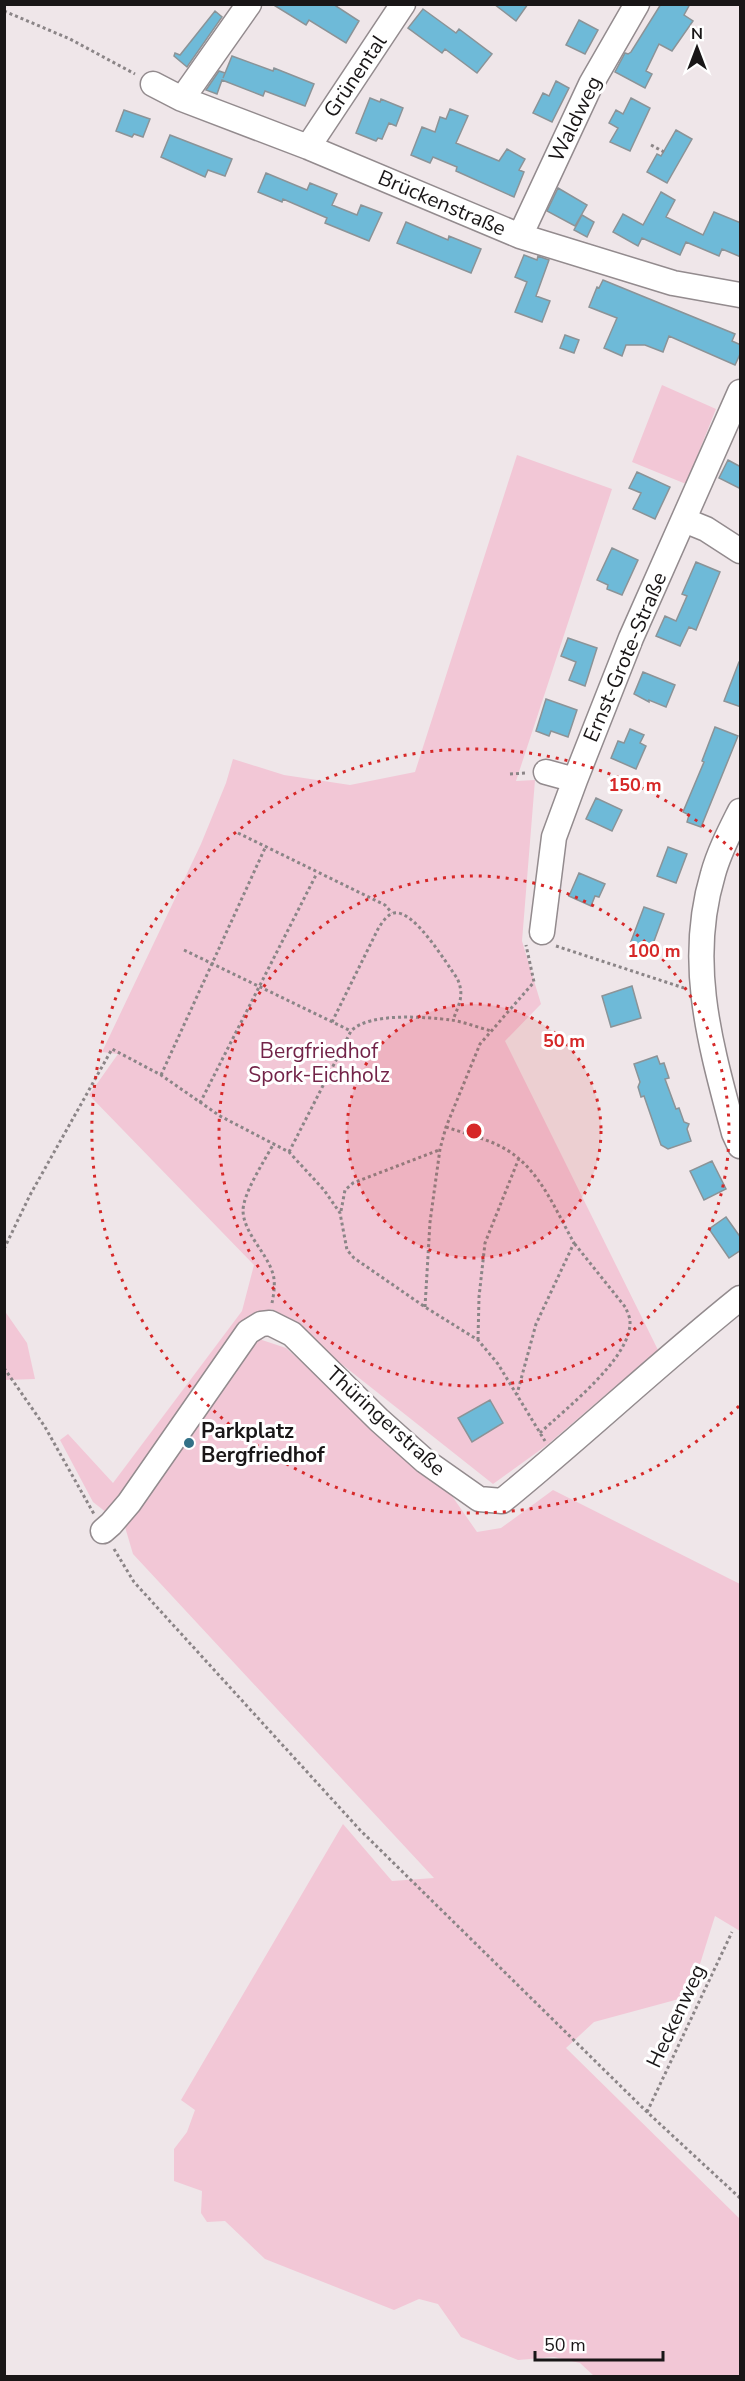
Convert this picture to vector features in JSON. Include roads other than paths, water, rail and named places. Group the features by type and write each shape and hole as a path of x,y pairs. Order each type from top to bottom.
{"street":[{"path":"182,99 249,4"},
{"name":"Grünental","path":"308,147 404,4"},
{"name":"Waldweg","path":"520,236 591,84 637,4"},
{"name":"Brückenstraße","path":"153,84 182,99 308,147 520,236 673,283 741,295"},
{"name":"Ernst-Grote-Straße","path":"542,930 554,837 575,780 630,638 741,392"},
{"path":"684,520 741,551"},
{"path":"546,772 575,780"},
{"path":"741,811 713,873 704,911 700,948 702,987 710,1041 734,1133 741,1146"},
{"name":"Thüringerstraße","path":"103,1530 129,1503 248,1332 261,1324 270,1323 292,1334 379,1420 425,1461 479,1499 502,1501 557,1456 701,1329 741,1298"}],"place":[{"name":"Parkplatz Bergfriedhof","path":"189,1443"}],"park label":[{"name":"Bergfriedhof Spork-Eichholz","path":"319,1063"}]}
